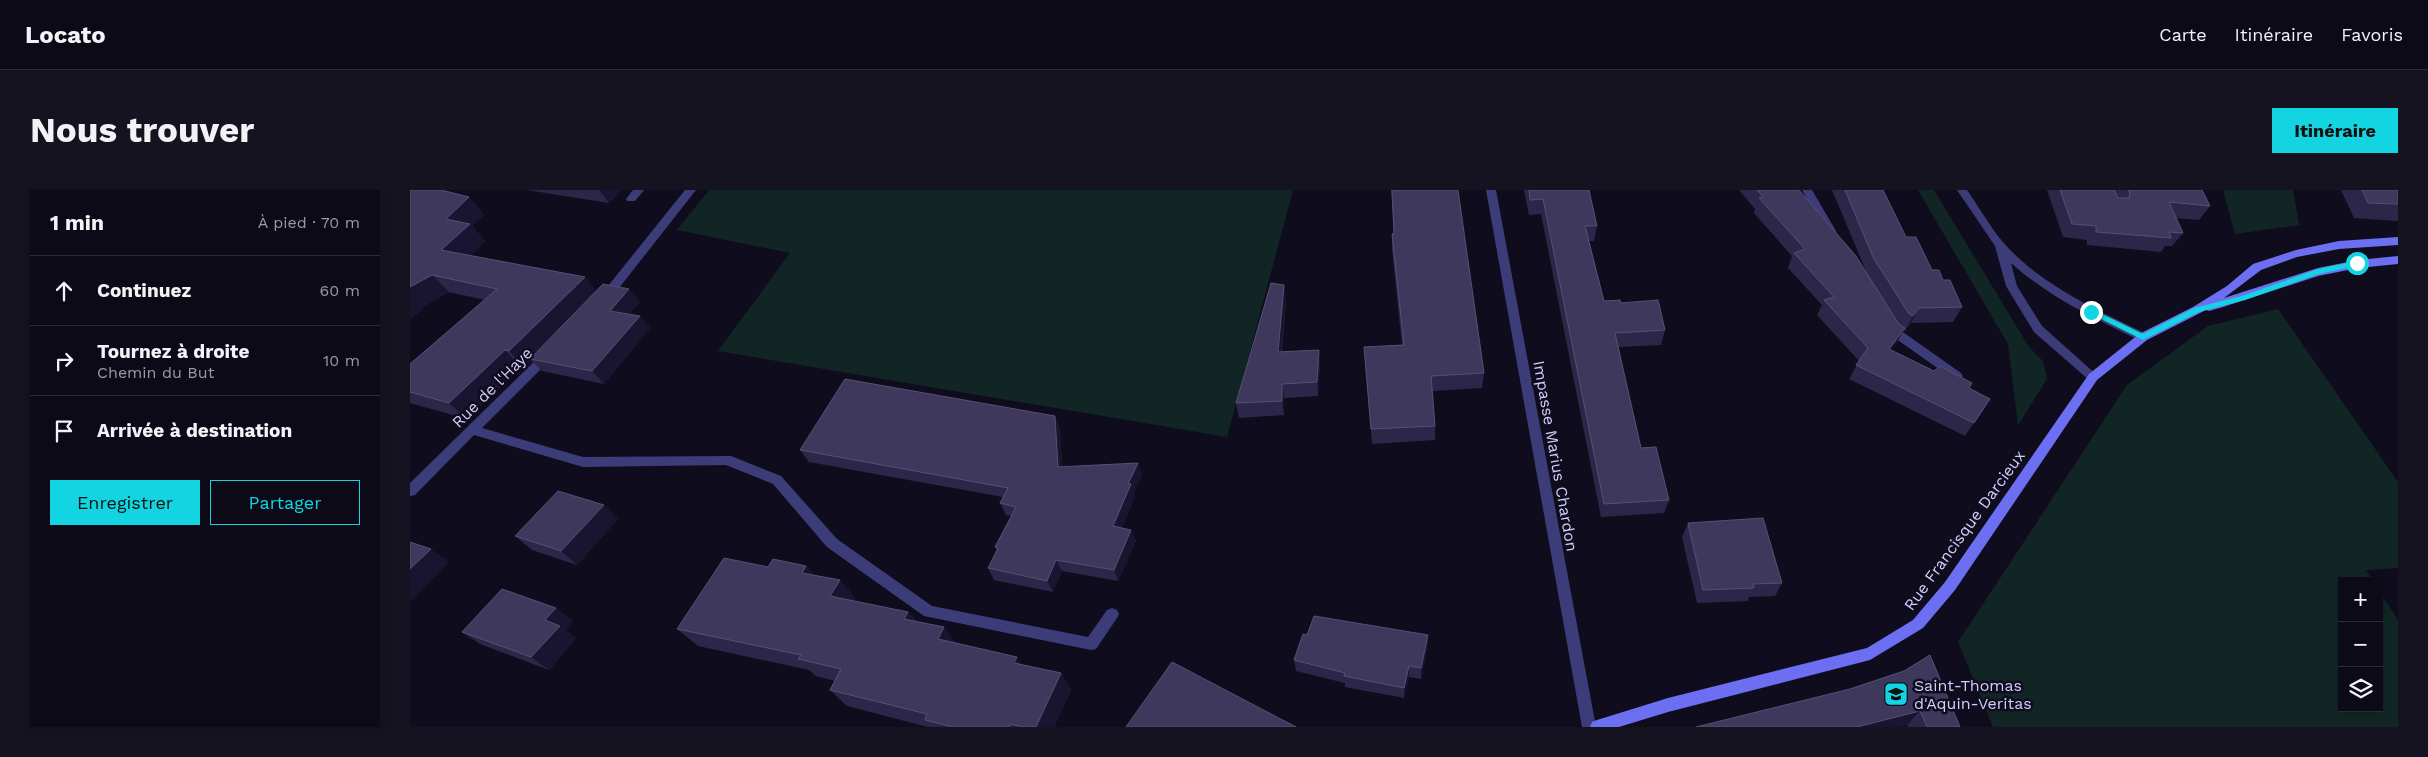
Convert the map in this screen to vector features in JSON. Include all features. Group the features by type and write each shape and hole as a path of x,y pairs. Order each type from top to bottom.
{"street":[{"path":"631,199 639,190"},
{"path":"599,306 691,190"},
{"name":"Impasse Marius Chardon","path":"1491,190 1589,727"},
{"path":"1807,190 1838,241"},
{"path":"1962,190 1999,244 2051,290 2143,337"},
{"name":"Rue Francisque Darcieux","path":"1596,727 1668,705 1870,654 1918,624 1950,586 2093,377 2143,337 2197,310 2231,289 2257,267 2296,254 2340,245 2398,241"},
{"path":"1999,244 2012,286 2038,329 2062,352 2093,377"},
{"name":"Rue Francisque Darcieux","path":"2197,310 2243,298 2318,272 2357,263 2398,260"},
{"path":"1886,316 1896,333 1957,376"},
{"name":"Rue de l'Haye","path":"410,491 556,347"},
{"path":"472,430 583,462 727,460 777,480 832,543 929,612 1091,644 1112,614"}],"green space":[{"path":"709,190 1293,190 1227,437 718,351 790,253 677,230"},
{"path":"1918,190 1934,190 2029,347 2043,361 2047,379 2018,425 2008,344"},
{"path":"2223,190 2293,190 2299,225 2235,234"},
{"path":"2278,309 2398,482 2398,568 2366,570 2370,577 2338,577 2338,712 2383,712 2383,597 2398,620 2398,727 1993,727 1958,642 2127,385 2208,326"}],"building":[{"path":"410,190 441,190 469,197 446,219 470,224 441,250 585,277 509,351 505,350 449,403 410,392 410,364 497,289 432,275 410,287"},
{"path":"1392,190 1458,190 1484,373 1431,376 1435,426 1371,429 1364,347 1404,345 1392,234 1394,233"},
{"path":"1529,190 1589,190 1597,226 1585,226 1604,301 1620,300 1621,303 1658,300 1665,330 1615,333 1641,448 1656,447 1669,500 1604,504 1543,199 1530,200"},
{"path":"1757,190 1799,190 1856,256 1898,323 1905,328 1889,349 1934,371 1940,366 1972,383 1969,388 1990,399 1974,423 1856,365 1868,348 1824,300 1834,297 1794,253 1805,249 1759,198 1763,197"},
{"path":"1845,190 1883,190 1906,237 1916,237 1932,270 1939,270 1943,280 1950,280 1962,307 1919,308 1913,316 1909,314 1873,257"},
{"path":"2060,190 2114,190 2118,198 2129,198 2128,190 2202,190 2210,206 2169,202 2183,233 2169,232 2171,238 2096,232 2096,226 2072,224"},
{"path":"2362,190 2398,190 2398,204 2368,203"},
{"path":"1271,283 1284,285 1278,352 1319,350 1317,382 1282,384 1282,401 1236,403"},
{"path":"603,284 629,289 610,311 640,316 592,371 530,359"},
{"path":"845,379 1055,416 1058,467 1138,463 1128,484 1131,484 1113,526 1131,530 1114,570 1056,560 1047,581 988,568 998,548 995,547 1016,507 1000,503 1008,488 800,450"},
{"path":"558,491 604,505 561,551 515,536"},
{"path":"1763,518 1782,583 1753,584 1754,588 1703,590 1688,523"},
{"path":"410,542 431,549 410,569"},
{"path":"724,558 768,567 773,559 806,566 802,573 840,580 830,596 908,612 904,619 944,627 938,639 1017,657 1014,663 1061,673 1036,727 1010,724 1009,727 949,727 925,720 927,714 830,690 841,669 798,659 801,655 677,629"},
{"path":"502,589 556,608 545,620 560,626 531,657 462,632"},
{"path":"1314,616 1428,635 1421,668 1409,666 1404,688 1344,676 1345,673 1294,660 1303,634 1307,635"},
{"path":"1930,655 1960,727 1927,727 1920,711 1857,727 1696,727 1850,689 1904,671"},
{"path":"1172,662 1296,727 1126,727"}],"place":[{"name":"Saint-Thomas d'Aquin-Veritas","path":"1896,694"}],"route":[{"path":"2091,312 2143,337 2197,310 2243,298 2318,272 2357,263"}]}
